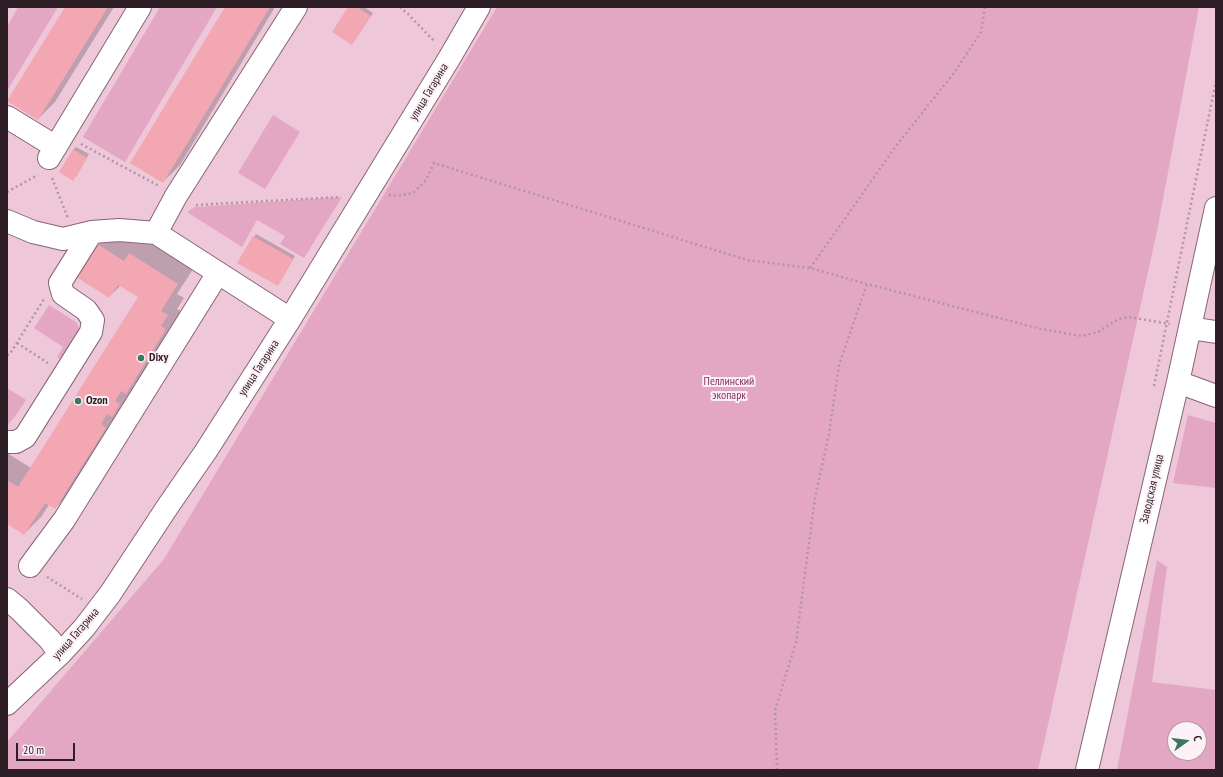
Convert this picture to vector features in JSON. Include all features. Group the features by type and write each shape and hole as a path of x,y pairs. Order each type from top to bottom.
{"street":[{"path":"7,117 54,152 140,7"},
{"path":"156,232 176,196 296,7"},
{"name":"улица Гагарина","path":"7,704 60,654 84,628 110,594 162,501 206,451 290,319 450,57 478,7"},
{"name":"Заводская улица","path":"1087,770 1178,382 1216,208"},
{"path":"7,220 33,232 63,239 84,234 119,230 156,232 290,319"},
{"path":"7,442 16,442 25,437 91,332 93,320 86,310 63,294 60,283 84,234"},
{"path":"37,571 64,520 218,273"},
{"path":"1190,328 1216,332"},
{"path":"1178,382 1216,396"},
{"path":"7,599 50,640 60,654"}],"path":[{"path":"400,7 450,57"},
{"path":"810,268 899,142 954,74 981,32 985,7"},
{"path":"7,192 54,152"},
{"path":"54,152 176,196 194,205 380,194 397,196 413,193 426,180 434,163 747,260 810,268 1041,329 1082,336 1098,332 1118,319 1129,317 1190,328"},
{"path":"54,152 84,234"},
{"path":"7,355 10,354 41,302 60,283"},
{"path":"777,770 775,710 796,642 816,498 829,434 839,365 867,284"},
{"path":"17,343 65,374"},
{"path":"37,571 82,599"}],"green space":[{"path":"18,7 58,7 7,91 7,27"},
{"path":"160,7 217,7 125,162 83,137"},
{"name":"Пеллинский экопарк","path":"497,7 1199,7 1157,231 1038,770 7,770 7,742 164,559"},
{"path":"273,115 300,132 265,189 238,173"},
{"path":"342,197 304,258 280,244 285,236 257,220 242,247 187,212 195,207"},
{"path":"49,305 76,322 80,330 65,363 57,357 63,347 34,328"},
{"path":"7,388 26,400 8,424 7,423"},
{"path":"1188,415 1216,423 1216,488 1173,483"},
{"path":"1157,560 1167,567 1152,682 1216,690 1216,770 1117,770"}],"building":[{"path":"65,7 108,7 38,120 7,101"},
{"path":"225,7 270,7 163,183 130,163"},
{"path":"348,7 357,7 371,16 352,45 332,32"},
{"path":"73,149 87,158 73,181 59,172"},
{"path":"253,236 293,259 278,286 237,263"},
{"path":"97,244 124,261 129,253 178,284 161,311 168,315 161,326 166,329 126,394 121,391 115,401 120,404 112,417 107,414 101,424 106,428 55,509 45,503 24,535 7,524 7,480 18,487 138,297 118,285 109,298 76,277"}],"place":[{"name":"Dixy","path":"141,358"},
{"name":"Ozon","path":"78,401"}]}
